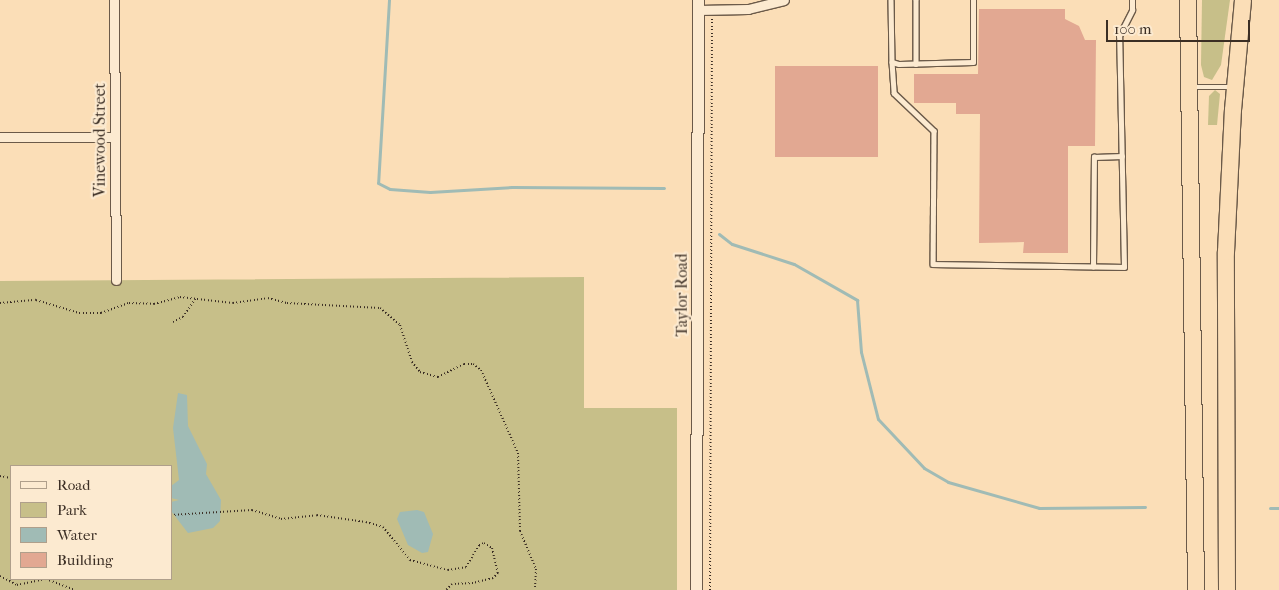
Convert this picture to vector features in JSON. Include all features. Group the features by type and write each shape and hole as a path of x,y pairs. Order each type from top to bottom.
{"highway":[{"path":"1188,0 1196,590"},
{"path":"1226,590 1226,252 1235,87 1243,0"}],"street":[{"name":"Vinewood Street","path":"114,0 116,280"},
{"path":"698,5 760,8 784,0"},
{"name":"Taylor Road","path":"696,590 698,5"},
{"path":"0,137 114,137"}],"lane":[{"path":"891,0 894,93 934,131 933,264 1094,267 1124,267 1119,36 1132,10 1132,0"},
{"path":"916,0 916,64"},
{"path":"892,62 916,64 973,62 972,0"},
{"path":"1189,87 1235,87"},
{"path":"1094,267 1094,157 1122,156"}],"path":[{"path":"710,590 712,20"},
{"path":"0,303 36,300 80,313 101,313 128,303 154,304 180,298 196,298 233,304 268,298 287,302 380,308 400,325 412,362 420,372 438,377 464,364 473,364 481,370 518,453 520,531 536,569 535,590"},
{"path":"173,322 184,317 196,298"},
{"path":"172,515 252,510 281,519 317,514 366,522 383,527 410,560 448,570 466,567 479,545 484,543 492,548 498,573 493,578 473,583 452,584 446,590"},
{"path":"0,576 17,585 41,580"},
{"path":"49,580 74,590"}],"green space":[{"path":"1202,0 1230,0 1221,65 1212,80 1204,77 1201,65"},
{"path":"1215,90 1220,94 1217,125 1208,125 1209,96"},
{"path":"584,277 584,408 677,408 677,590 0,590 0,281"}],"water":[{"path":"178,393 187,395 188,426 207,464 206,474 221,500 220,521 213,528 188,533 172,512 172,502 179,500 172,498 172,485 179,480 173,428"},
{"path":"417,510 424,512 433,534 428,552 422,553 408,545 397,519 400,512"}],"building":[{"path":"979,9 1065,9 1065,19 1079,26 1085,40 1096,40 1095,146 1068,146 1068,253 1023,253 1024,242 979,243 980,114 956,114 956,103 914,103 914,74 978,74"},
{"path":"775,66 878,66 878,157 775,157"}],"waterway":[{"path":"389,0 378,183 390,189 430,192 512,187 664,188"},
{"path":"719,234 732,244 794,264 857,300 861,352 878,419 924,468 948,482 1039,508 1145,507"},
{"path":"1270,508 1279,508"}]}
